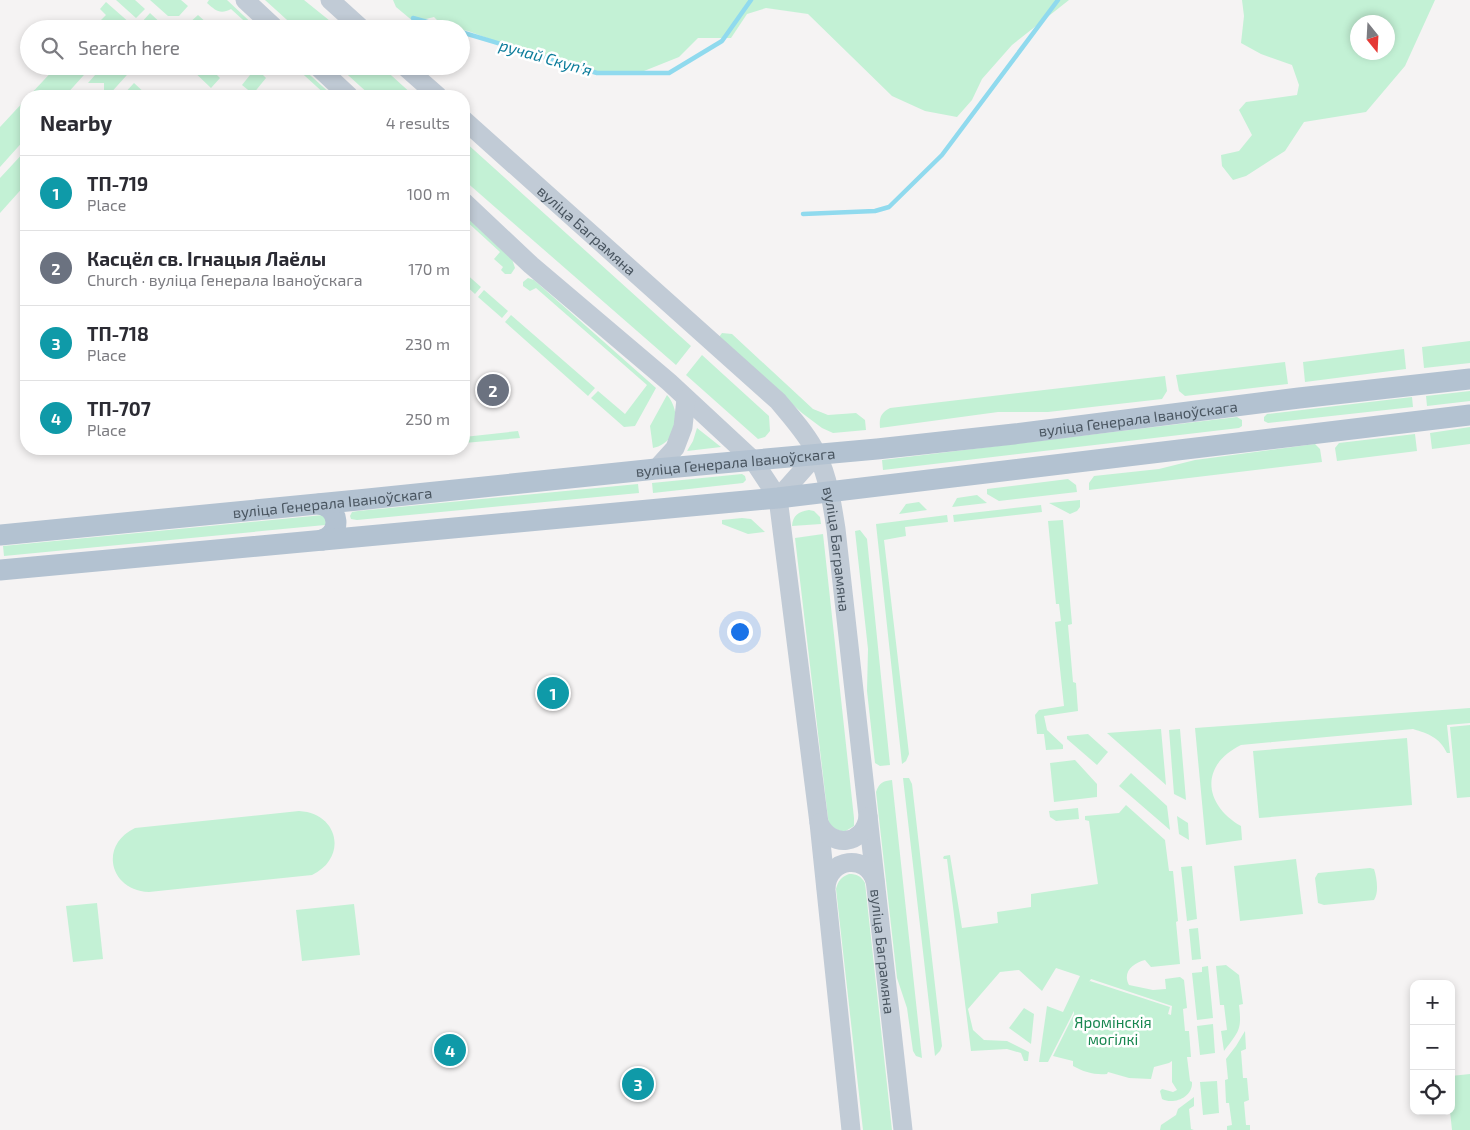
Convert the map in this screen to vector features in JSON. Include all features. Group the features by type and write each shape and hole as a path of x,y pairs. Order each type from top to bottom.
{"main road":[{"name":"вуліца Генерала Іваноўскага","path":"0,535 1014,434 1232,406 1470,379"},
{"path":"1268,402 1260,409 1257,420 1260,429 1272,438"},
{"path":"1232,406 1248,415 1250,421 1246,436 1236,442"},
{"path":"0,570 778,498 1470,415"},
{"path":"358,500 346,508 343,518 350,533 361,537"},
{"path":"319,504 328,507 336,518 334,532 322,540"}],"street":[{"path":"245,0 266,20"},
{"path":"330,0 352,20"},
{"path":"326,75 342,90"},
{"path":"414,75 431,90"},
{"name":"вуліца Баграмяна","path":"470,125 778,401 804,432 817,454 830,492 837,537 903,1130"},
{"path":"470,208 531,265 661,376 753,460 778,498 820,823 851,1130"},
{"path":"656,469 675,448 683,427 686,399"},
{"path":"778,498 817,454"},
{"path":"820,823 822,829 832,838 845,840 861,833 868,817"},
{"path":"826,892 830,874 839,865 845,863 863,865 872,874 875,885"}],"green space":[{"path":"116,0 135,0 145,9 136,18"},
{"path":"150,0 181,0 188,6 179,16 168,16"},
{"path":"209,0 227,0 248,20 243,20 231,9 221,12 215,10 207,3"},
{"path":"265,0 304,0 329,20 287,20"},
{"path":"393,0 1069,0 1012,45 982,79 972,100 957,117 925,111 892,96 808,14 766,8 747,14 731,38 698,38 679,57 634,75 595,74 554,62 470,32 470,20 437,20 434,17 412,20 396,7"},
{"path":"1242,0 1435,0 1405,66 1366,112 1304,122 1285,151 1246,176 1233,180 1222,166 1221,155 1239,151 1252,135 1239,110 1246,102 1297,95 1299,85 1292,65 1261,54 1241,43 1244,16"},
{"path":"106,2 126,20 101,20 106,15 100,9"},
{"path":"150,13 157,20 144,20"},
{"path":"198,15 204,20 192,20"},
{"path":"49,75 84,75 70,90 35,90"},
{"path":"95,75 127,75 113,90 104,90 104,83 88,83"},
{"path":"197,75 217,75 220,78 211,88"},
{"path":"250,75 263,75 266,78 256,90 248,90 242,85"},
{"path":"304,75 310,75 326,90 320,90"},
{"path":"348,75 391,75 407,90 364,90"},
{"path":"134,83 142,90 128,90"},
{"path":"20,105 20,145 0,167 0,127"},
{"path":"470,146 691,346 676,365 470,185"},
{"path":"20,156 20,191 0,213 0,178"},
{"path":"470,220 512,259 515,268 511,274 505,274 501,270 503,267 494,259 500,252 470,224"},
{"path":"470,277 481,287 475,294 470,289"},
{"path":"528,278 534,280 656,388 635,426 624,427 591,398 598,391 625,414 647,385 536,288 530,291 523,286 523,282"},
{"path":"484,290 508,311 502,318 478,297"},
{"path":"511,315 595,388 588,396 505,322"},
{"path":"722,333 732,334 813,409 828,415 856,413 865,420 866,430 833,433 822,428 802,413 719,337"},
{"path":"1470,341 1470,363 1424,368 1422,347"},
{"path":"1404,349 1406,369 1305,382 1303,362"},
{"path":"702,355 769,416 770,431 765,437 758,439 686,375"},
{"path":"1285,362 1288,384 1185,396 1179,391 1176,375"},
{"path":"1165,376 1167,391 1162,399 1048,412 998,412 880,428 881,416 890,408"},
{"path":"1470,391 1470,401 1427,406 1426,396"},
{"path":"667,395 675,410 675,426 668,440 653,448 650,426"},
{"path":"1412,397 1413,407 1268,423 1264,421 1264,417 1267,414"},
{"path":"1237,417 1242,420 1242,426 1239,428 883,470 882,460"},
{"path":"1470,427 1470,444 1432,449 1430,433"},
{"path":"697,428 721,447 687,451 693,441"},
{"path":"518,431 520,438 470,442 470,436"},
{"path":"1415,434 1417,451 1337,461 1335,448 1339,443"},
{"path":"1315,444 1320,449 1322,462 1089,490 1089,483 1094,476 1159,469 1195,460"},
{"path":"742,474 746,480 743,483 653,493 652,483"},
{"path":"1068,479 1076,485 1077,492 999,501 987,494 987,489"},
{"path":"638,484 639,493 357,520 351,519 350,516 352,512 358,511"},
{"path":"977,495 987,503 952,507 957,498"},
{"path":"1080,500 1080,507 1077,511 1070,514 1049,503"},
{"path":"919,502 927,510 899,514 906,504"},
{"path":"1041,505 1042,512 954,522 953,515"},
{"path":"809,510 814,511 820,517 821,524 792,526 797,515"},
{"path":"947,515 948,522 905,527 906,536 884,540 909,754 906,761 902,764 876,524"},
{"path":"328,516 325,525 4,556 3,546"},
{"path":"751,519 765,532 748,534 722,524 722,520"},
{"path":"1063,520 1072,624 1068,625 1073,682 1076,683 1078,711 1044,716 1047,730 1063,745 1063,749 1046,750 1044,734 1037,734 1035,715 1039,710 1064,706 1055,622 1061,621 1059,604 1056,604 1048,521"},
{"path":"860,530 867,539 890,765 880,766 875,763 867,691 868,649 855,531"},
{"path":"823,534 854,818 854,826 844,832 829,827 795,538"},
{"path":"1470,708 1470,723 1447,725 1450,753 1447,753 1441,743 1433,737 1413,729 1241,745 1228,753 1218,763 1211,785 1213,796 1219,807 1228,817 1241,826 1242,840 1206,845 1195,728"},
{"path":"1470,725 1470,797 1457,798 1450,727"},
{"path":"1161,729 1166,785 1107,733"},
{"path":"1180,729 1186,800 1174,794 1169,730"},
{"path":"1088,734 1108,752 1097,765 1067,739 1067,736"},
{"path":"1407,738 1412,805 1259,818 1253,751"},
{"path":"1075,760 1097,784 1097,797 1054,802 1050,763"},
{"path":"1131,773 1167,806 1170,830 1119,786"},
{"path":"903,778 909,778 912,784 942,1046 935,1056"},
{"path":"892,780 922,1058 916,1056 913,1051 907,1008 897,978 876,792 878,786 882,783"},
{"name":"Яромінскія могілкі","path":"1126,805 1165,840 1169,871 1173,871 1180,964 1151,967 1145,960 1136,963 1130,969 1127,976 1129,985 1153,990 1166,989 1165,979 1180,977 1184,980 1187,1008 1183,1009 1185,1031 1189,1031 1191,1057 1187,1057 1190,1081 1192,1082 1186,1096 1172,1101 1162,1099 1160,1091 1162,1089 1173,1092 1177,1090 1172,1082 1172,1061 1154,1067 1151,1079 1129,1078 1108,1072 1107,1074 1089,1073 1073,1066 1073,1061 1053,1056 1074,1011 1048,1062 1039,1062 1047,1006 1063,1012 1080,976 1056,968 1042,991 1019,970 1000,972 968,1009 973,1030 984,1040 1007,1041 1029,1052 1028,1061 1024,1061 1021,1053 1007,1049 971,1051 947,859 943,858 944,856 950,855 962,928 998,923 997,912 1031,907 1031,894 1098,884 1089,821 1085,820 1085,816 1119,813","holes":["1091,979 1172,1006 1171,1015 1168,1014 1170,1007 1089,982"]},
{"path":"1078,808 1079,819 1056,821 1050,817 1049,811"},
{"path":"299,811 313,814 323,819 334,837 334,848 331,858 312,875 149,892 135,889 125,884 114,866 113,855 116,845 135,828"},
{"path":"1177,816 1188,823 1189,840 1179,834"},
{"path":"1296,859 1303,914 1240,921 1234,866"},
{"path":"1192,866 1197,919 1187,921 1181,867"},
{"path":"1374,869 1377,881 1377,893 1374,900 1324,905 1318,903 1315,878 1318,873"},
{"path":"849,874 858,876 865,883 892,1130 863,1130 836,889 840,880"},
{"path":"97,903 103,959 73,962 66,906"},
{"path":"354,904 360,955 302,961 296,910"},
{"path":"1198,928 1201,959 1192,960 1189,929"},
{"path":"1226,965 1239,975 1243,1004 1239,1005 1240,1025 1238,1030 1224,1051 1221,1031 1227,1030 1224,1005 1220,1005 1216,966"},
{"path":"1208,966 1213,1018 1197,1020 1192,973 1202,972 1202,967"},
{"path":"1024,1008 1034,1014 1031,1044 1009,1028"},
{"path":"1213,1024 1215,1053 1200,1055 1197,1026"},
{"path":"1245,1031 1246,1049 1241,1051 1243,1078 1247,1078 1249,1100 1244,1102 1246,1125 1250,1125 1250,1130 1227,1130 1227,1126 1232,1125 1229,1103 1226,1103 1225,1080 1228,1079 1226,1059"},
{"path":"1470,1074 1470,1130 1452,1130 1450,1115 1455,1115 1455,1076"},
{"path":"1217,1081 1219,1113 1203,1115 1200,1082"},
{"path":"1194,1097 1194,1106 1189,1109 1191,1129 1194,1130 1160,1130 1161,1125 1176,1115 1178,1109"}],"waterway":[{"name":"ручай Скупʼя","path":"470,35 597,73 669,73 722,41 751,0"},
{"path":"803,214 875,211 889,207 942,155 1058,0"},
{"name":"ручай Скупʼя","path":"413,18 420,20"}],"place":[{"name":"Касцёл св. Ігнацыя Лаёлы","path":"493,390"},
{"name":"ТП-719","path":"553,693"},
{"name":"ТП-707","path":"450,1050"},
{"name":"ТП-718","path":"638,1084"}]}
